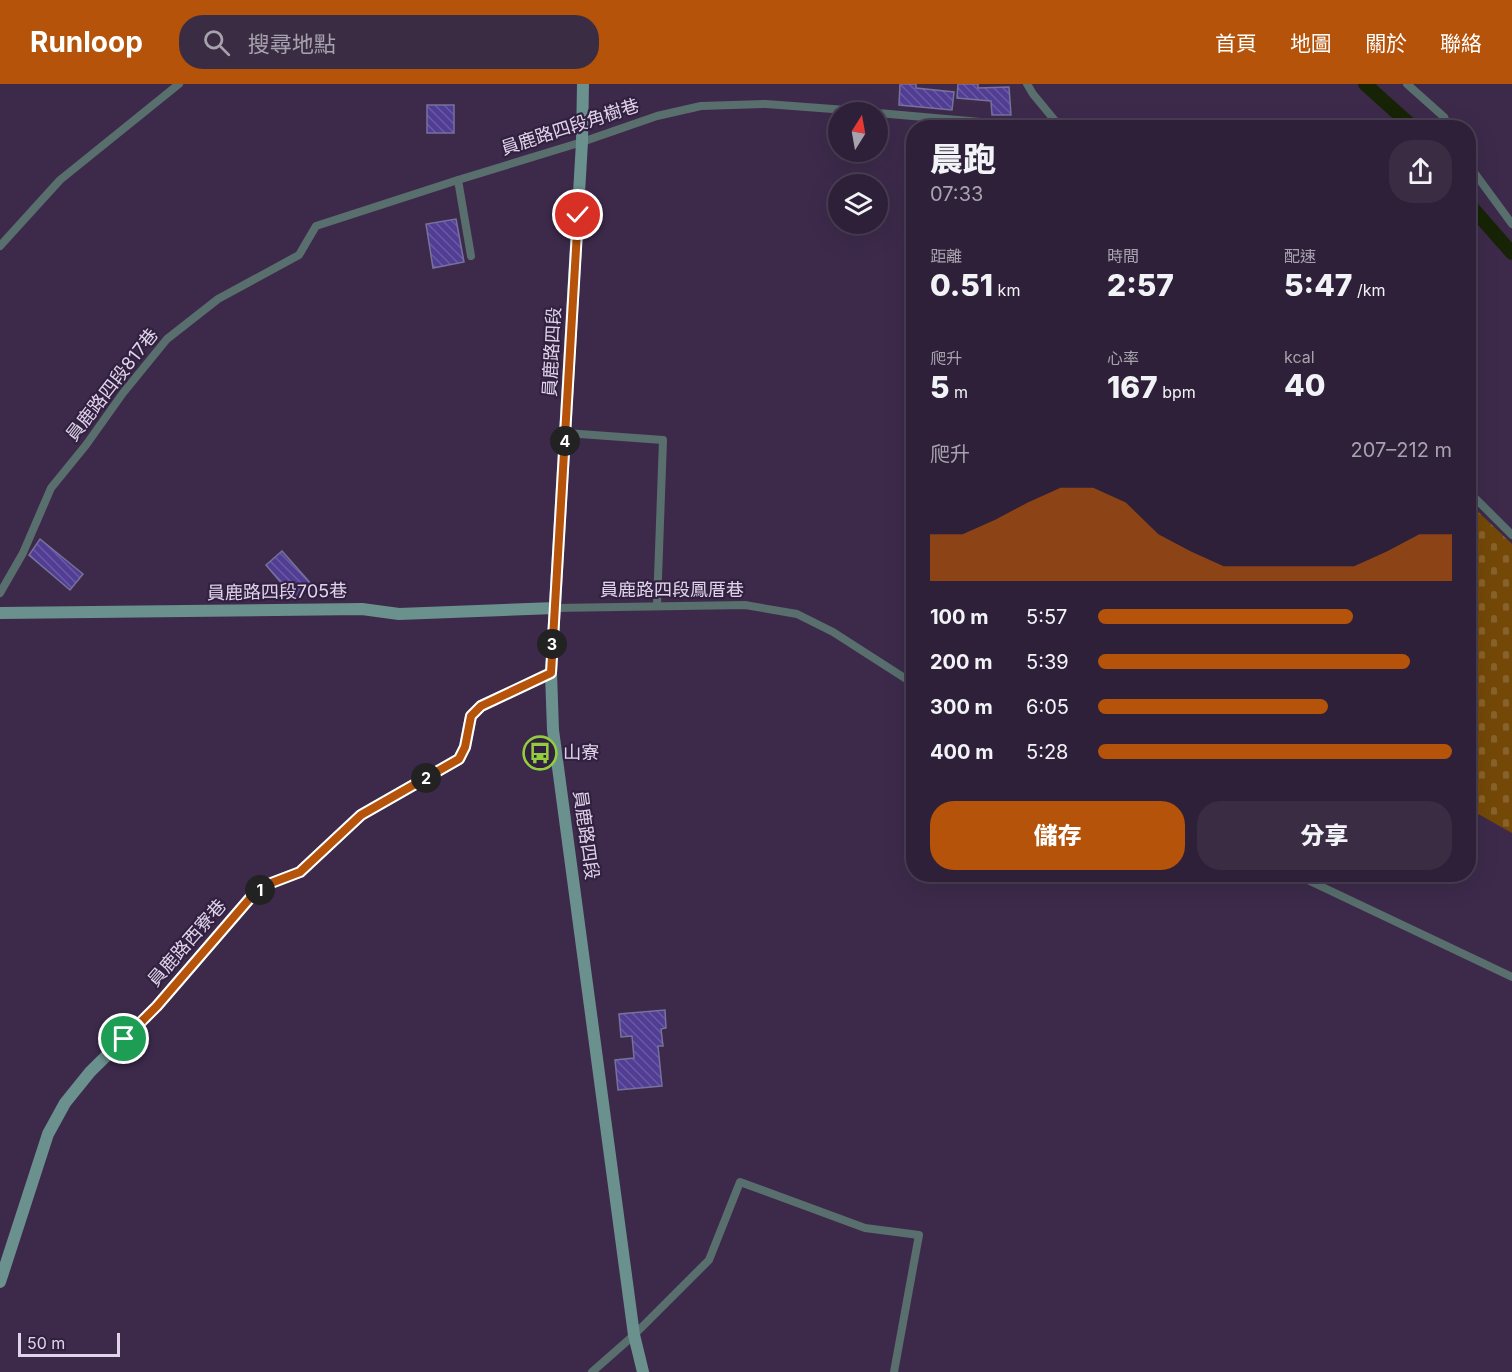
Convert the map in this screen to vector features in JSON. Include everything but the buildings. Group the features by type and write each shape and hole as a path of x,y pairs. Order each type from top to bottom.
{"street":[{"name":"員鹿路四段","path":"583,84 582,142 551,673 554,730 634,1335 644,1372"},
{"name":"員鹿路四段705巷","path":"0,613 362,609 399,614 555,608"},
{"name":"員鹿路西寮巷","path":"0,1282 48,1134 65,1103 90,1072 157,1006 251,897 266,885 300,872 361,815 459,759 465,747 471,716 481,706 551,673"}],"lane":[{"path":"1027,84 1054,120"},
{"path":"1407,84 1445,120"},
{"path":"0,246 60,180 175,85"},
{"name":"員鹿路四段角樹巷","path":"458,180 657,116 701,106 766,104 828,109"},
{"path":"888,114 958,120"},
{"path":"1476,175 1512,224"},
{"path":"458,180 471,256"},
{"name":"員鹿路四段817巷","path":"0,593 23,553 51,488 167,339 219,299 299,255 316,226 458,180"},
{"path":"566,433 663,440 657,605"},
{"path":"1476,499 1512,535"},
{"name":"員鹿路四段鳳厝巷","path":"555,608 745,605 797,614 833,632 906,679"},
{"path":"1312,882 1512,977"},
{"path":"592,1372 634,1335 709,1260 740,1182 865,1227 919,1234 894,1372"}],"green space":[{"path":"1476,510 1512,544 1512,833 1476,813"}],"waterway":[{"path":"1365,84 1405,120"},
{"path":"1476,212 1512,253"}],"place":[{"name":"山寮","path":"540,753"}],"route":[{"path":"124,1039 157,1006 251,897 266,885 300,872 361,815 459,759 465,747 471,716 481,706 551,673 578,215"}]}
